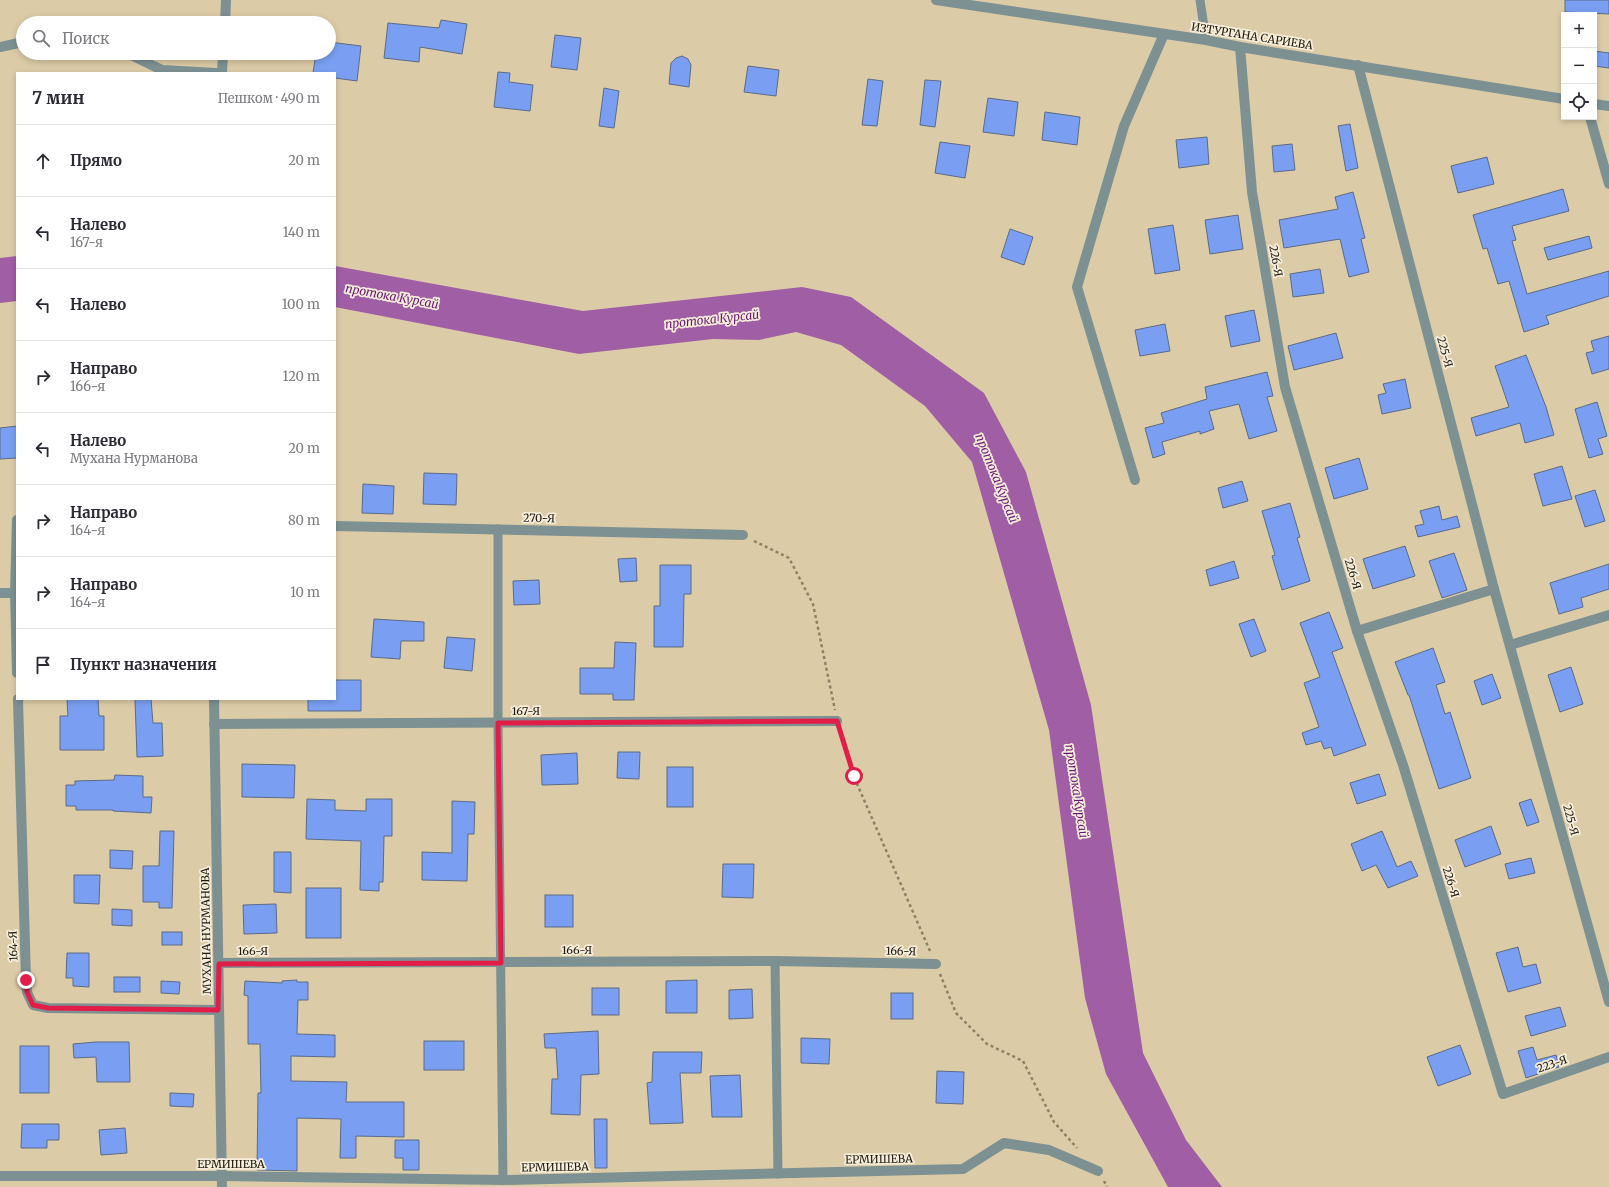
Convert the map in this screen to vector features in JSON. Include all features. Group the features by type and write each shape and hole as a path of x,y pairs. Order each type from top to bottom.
{"street":[{"path":"225,16 226,0"},
{"name":"ИЗТУРГАНА САРИЕВА","path":"936,0 1206,40 1240,47 1561,99"},
{"path":"1135,480 1077,287 1124,126 1164,34"},
{"path":"0,48 16,44"},
{"name":"226-Я","path":"1240,47 1252,192 1285,387 1357,631 1403,765 1503,1094"},
{"path":"141,60 162,70 199,72"},
{"path":"222,72 223,60"},
{"name":"225-Я","path":"1358,65 1494,589 1609,1002"},
{"path":"1597,104 1609,106"},
{"path":"1591,120 1609,184"},
{"name":"270-Я","path":"336,526 743,535"},
{"path":"16,556 16,633"},
{"path":"1357,631 1494,589"},
{"path":"0,593 15,593"},
{"path":"1510,644 1609,615"},
{"name":"164-Я","path":"18,700 27,992 33,1005 48,1008 218,1010"},
{"name":"МУХАНА НУРМАНОВА","path":"214,700 222,1187"},
{"name":"167-Я","path":"214,724 837,721"},
{"name":"166-Я","path":"219,964 775,961 936,964"},
{"name":"223-Я","path":"1503,1094 1609,1057"},
{"name":"ЕРМИШЕВА","path":"0,1176 222,1176 503,1180 964,1169 1004,1144 1049,1150 1098,1171"}],"lane":[{"path":"1200,0 1206,40"},
{"path":"498,529 498,723 503,1180"},
{"path":"775,961 778,1174"}],"path":[{"path":"743,535 789,558 813,604 837,721 854,776 956,1013 987,1044 1023,1061 1054,1122 1078,1149"},
{"path":"1098,1171 1107,1187"}],"water":[{"path":"16,256 16,301 0,303 0,258"},
{"name":"протока Курсай","path":"336,266 583,311 802,287 851,297 984,393 1026,472 1091,705 1143,1053 1186,1140 1222,1187 1168,1187 1106,1074 1085,998 1049,730 972,462 925,406 841,345 796,332 759,340 713,339 579,354 336,307"}],"building":[{"path":"1565,0 1609,0 1609,14 1597,13 1597,12 1565,12"},
{"path":"441,20 467,24 462,54 420,47 419,62 384,58 388,23 439,28"},
{"path":"555,35 581,38 577,70 551,67"},
{"path":"336,43 361,46 357,81 336,78 336,72 313,72 315,60 336,60"},
{"path":"1597,51 1609,53 1609,68 1597,66"},
{"path":"682,56 688,59 691,65 689,87 669,84 671,63 676,58"},
{"path":"748,66 779,70 776,96 744,92"},
{"path":"498,72 510,73 509,82 533,85 530,111 494,107"},
{"path":"868,79 883,81 877,126 862,125"},
{"path":"925,80 941,81 935,127 920,125"},
{"path":"604,88 619,91 614,128 599,126"},
{"path":"988,98 1018,102 1014,136 983,132"},
{"path":"1045,112 1080,117 1077,145 1042,140"},
{"path":"1350,124 1358,168 1346,171 1338,126"},
{"path":"1207,137 1209,164 1179,168 1176,140"},
{"path":"940,142 970,146 965,178 935,173"},
{"path":"1292,144 1295,170 1274,172 1272,146"},
{"path":"1487,157 1494,184 1458,193 1451,166"},
{"path":"1563,189 1569,211 1512,226 1516,240 1512,241 1527,294 1609,271 1609,296 1546,316 1549,324 1524,332 1509,281 1498,284 1487,248 1483,249 1473,215"},
{"path":"1353,192 1365,238 1361,239 1369,272 1349,277 1340,239 1284,248 1279,220 1338,209 1335,197"},
{"path":"1238,215 1243,249 1210,254 1205,220"},
{"path":"1173,225 1180,270 1155,274 1148,229"},
{"path":"1010,229 1033,237 1024,265 1001,257"},
{"path":"1589,236 1592,248 1548,260 1544,248"},
{"path":"1320,269 1324,293 1293,297 1290,274"},
{"path":"1254,310 1260,341 1231,347 1225,316"},
{"path":"1165,324 1170,351 1140,356 1135,330"},
{"path":"1336,333 1343,358 1294,370 1288,346"},
{"path":"1609,336 1609,369 1592,374 1586,353 1594,351 1591,341"},
{"path":"1526,355 1546,407 1554,435 1525,443 1520,423 1476,436 1471,418 1509,407 1495,366"},
{"path":"1267,372 1273,396 1267,397 1277,431 1249,439 1239,404 1209,411 1214,429 1200,434 1200,431 1162,442 1165,454 1153,458 1145,428 1164,423 1161,413 1207,399 1205,387"},
{"path":"1405,379 1411,408 1382,414 1378,395 1386,393 1383,384"},
{"path":"1597,402 1607,436 1598,439 1603,454 1589,458 1575,409"},
{"path":"16,426 16,458 0,459 0,428"},
{"path":"1359,458 1368,489 1334,499 1325,468"},
{"path":"1562,466 1572,499 1543,506 1534,474"},
{"path":"424,473 457,474 456,505 423,504"},
{"path":"1242,481 1248,501 1223,508 1218,488"},
{"path":"363,484 394,486 393,514 362,513"},
{"path":"1595,490 1605,521 1585,527 1575,496"},
{"path":"1290,503 1300,537 1297,538 1310,581 1282,590 1272,556 1275,555 1262,511"},
{"path":"1439,506 1442,520 1457,516 1460,527 1418,537 1415,526 1424,524 1420,511"},
{"path":"1405,546 1415,576 1373,589 1363,559"},
{"path":"1454,553 1467,590 1442,598 1429,561"},
{"path":"636,558 637,581 620,582 618,559"},
{"path":"1234,561 1239,578 1210,586 1206,570"},
{"path":"1609,564 1609,589 1581,598 1583,607 1559,614 1550,583"},
{"path":"660,565 691,565 691,594 684,594 683,647 654,647 654,606 660,606"},
{"path":"539,580 540,604 514,605 513,581"},
{"path":"1329,612 1343,648 1332,652 1366,745 1334,756 1331,747 1324,749 1321,741 1306,745 1302,733 1319,727 1304,683 1320,677 1300,623"},
{"path":"374,619 424,622 424,641 401,641 400,659 371,657"},
{"path":"1254,619 1266,651 1251,657 1239,624"},
{"path":"447,637 475,639 472,671 444,668"},
{"path":"615,642 636,643 634,700 613,700 613,694 580,694 580,668 614,668"},
{"path":"1433,648 1445,682 1436,685 1445,714 1450,712 1471,778 1439,789 1409,695 1395,662"},
{"path":"1571,667 1583,704 1560,712 1548,675"},
{"path":"1492,674 1501,698 1482,705 1474,681"},
{"path":"336,680 361,680 361,711 308,711 308,700 336,700"},
{"path":"67,700 98,700 99,716 104,716 104,750 60,750 60,716 68,716"},
{"path":"135,700 151,700 153,723 162,723 163,756 137,757"},
{"path":"618,752 640,752 639,779 617,778"},
{"path":"577,753 578,784 542,785 541,755"},
{"path":"242,764 295,765 294,798 242,797"},
{"path":"667,767 693,767 693,807 667,807"},
{"path":"1379,774 1386,795 1357,804 1350,783"},
{"path":"115,775 143,776 143,797 152,797 151,813 113,810 76,810 76,806 66,806 66,785 75,785 75,781 114,780"},
{"path":"307,799 335,800 335,810 366,811 366,799 392,799 392,836 384,836 383,882 379,882 379,891 360,890 361,841 306,839"},
{"path":"1531,799 1539,822 1527,826 1519,803"},
{"path":"452,801 475,802 474,834 468,834 467,881 422,880 422,852 452,853"},
{"path":"1491,826 1501,854 1465,867 1455,840"},
{"path":"160,831 174,831 172,908 159,908 159,902 143,902 143,866 159,866"},
{"path":"1382,831 1397,867 1411,861 1418,876 1388,888 1376,865 1362,871 1351,844"},
{"path":"110,850 133,851 132,869 110,868"},
{"path":"274,852 291,852 291,893 274,892"},
{"path":"1531,858 1535,873 1509,879 1505,864"},
{"path":"723,864 754,864 753,898 722,897"},
{"path":"74,875 100,875 99,904 74,903"},
{"path":"306,888 341,888 341,938 306,938"},
{"path":"545,895 573,895 573,927 545,927"},
{"path":"276,904 277,933 244,934 243,905"},
{"path":"112,909 132,910 132,926 112,925"},
{"path":"162,932 182,932 182,945 162,945"},
{"path":"1518,947 1523,967 1536,964 1541,983 1508,992 1496,953"},
{"path":"67,953 89,953 89,987 73,986 73,978 66,978"},
{"path":"114,977 140,977 140,992 114,992"},
{"path":"297,980 297,982 308,982 308,1000 298,1000 297,1034 335,1035 335,1057 291,1056 291,1081 347,1082 346,1102 404,1102 404,1137 356,1136 356,1158 340,1158 341,1119 297,1118 297,1171 257,1170 258,1093 261,1093 260,1044 248,1044 248,996 244,995 245,981 282,983 282,981"},
{"path":"697,980 697,1013 666,1013 666,981"},
{"path":"161,981 180,982 179,994 161,993"},
{"path":"592,988 619,988 619,1015 592,1015"},
{"path":"752,989 753,1018 729,1019 729,990"},
{"path":"891,993 913,993 913,1019 891,1019"},
{"path":"1560,1007 1566,1026 1531,1036 1525,1016"},
{"path":"598,1031 599,1074 581,1075 580,1115 551,1114 552,1079 558,1079 556,1048 545,1048 544,1034"},
{"path":"801,1038 830,1039 829,1064 801,1063"},
{"path":"424,1041 464,1041 464,1070 424,1070"},
{"path":"129,1042 130,1082 97,1082 96,1057 74,1058 73,1044"},
{"path":"1460,1045 1471,1074 1438,1086 1427,1057"},
{"path":"20,1046 49,1046 49,1093 20,1093"},
{"path":"1533,1047 1537,1060 1556,1055 1559,1067 1526,1078 1518,1051"},
{"path":"653,1052 702,1052 701,1073 680,1073 683,1123 650,1124 647,1083 652,1082"},
{"path":"937,1071 964,1072 963,1104 936,1103"},
{"path":"740,1075 742,1117 712,1117 710,1076"},
{"path":"170,1093 194,1094 193,1107 170,1106"},
{"path":"594,1119 607,1119 607,1168 595,1168"},
{"path":"22,1124 59,1124 59,1140 47,1140 47,1148 21,1148"},
{"path":"125,1128 127,1153 101,1155 99,1130"},
{"path":"395,1140 419,1140 419,1170 403,1170 403,1158 395,1158"}],"route":[{"path":"26,980 27,992 33,1005 48,1008 218,1010 219,964 501,963 498,723 837,721 854,776"}]}
